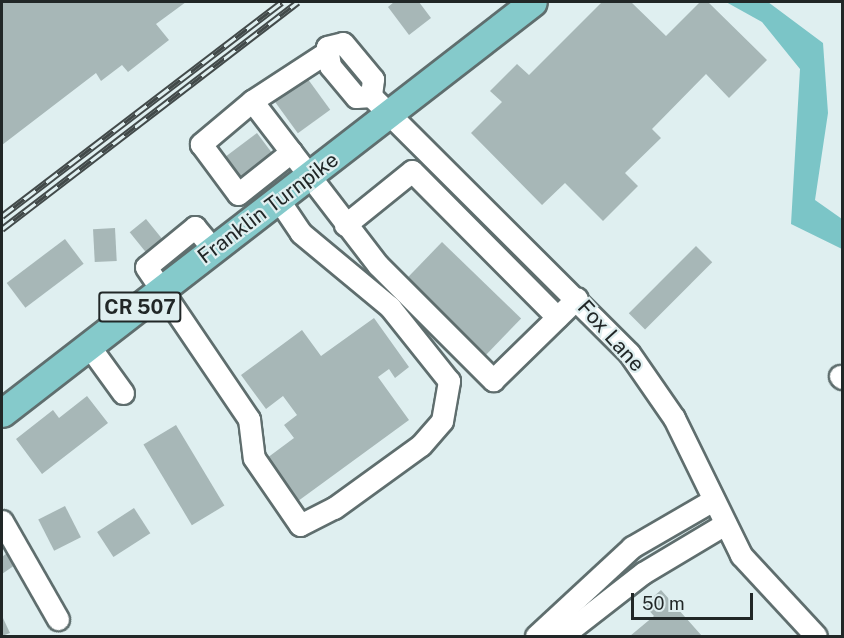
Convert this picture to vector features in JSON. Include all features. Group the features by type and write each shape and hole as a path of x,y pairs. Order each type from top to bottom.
{"main road":[{"name":"Franklin Turnpike","path":"2,413 389,116 533,2"}],"street":[{"name":"Fox Lane","path":"252,101 324,54 327,47 343,43 373,79 371,96 389,116 577,298 651,380 725,524 756,576 816,636"},
{"path":"255,218 201,144 252,101 378,265 493,380 577,298"},
{"path":"238,194 291,152"},
{"path":"345,225 412,171 557,317"},
{"path":"441,200 460,185"},
{"path":"160,291 249,419 254,458 300,525 334,508 421,445 442,421 449,381 390,307 301,233 279,200"},
{"path":"89,346 123,393"},
{"path":"536,636 632,547 713,500"},
{"path":"2,521 58,619"},
{"path":"562,636 643,573 725,524"}],"water":[{"path":"726,2 768,2 823,43 828,113 815,200 842,219 842,249 791,224 800,69 762,22"}],"building":[{"path":"2,2 186,2 156,24 169,40 128,72 122,65 101,81 96,73 2,145"},
{"path":"394,2 419,2 431,18 409,35 388,7"},
{"path":"602,2 631,2 666,36 700,2 708,2 767,60 729,98 706,74 652,129 661,138 625,173 638,186 603,221 565,183 542,205 471,133 502,102 490,91 517,64 529,75"},
{"path":"302,71 330,110 298,133 270,95"},
{"path":"257,133 275,157 243,181 225,157"},
{"path":"146,219 166,244 150,257 130,232"},
{"path":"115,228 117,261 95,262 93,229"},
{"path":"65,239 84,264 25,308 7,283"},
{"path":"442,242 521,318 482,359 402,283"},
{"path":"696,246 712,262 645,329 629,313"},
{"path":"374,318 409,367 395,378 389,369 378,377 409,420 294,504 263,461 294,438 284,425 297,415 283,396 266,409 241,375 302,330 321,356"},
{"path":"87,396 108,423 42,474 16,439 53,410 59,418"},
{"path":"176,425 224,506 192,525 143,445"},
{"path":"65,506 81,537 54,551 38,520"},
{"path":"134,508 150,533 113,557 97,532"},
{"path":"7,553 15,565 2,574 2,557"},
{"path":"661,590 702,636 630,636 654,616 644,605"},
{"path":"2,616 10,633 2,636"}],"railway":[{"path":"2,216 282,2"},
{"path":"2,229 298,2"}]}
